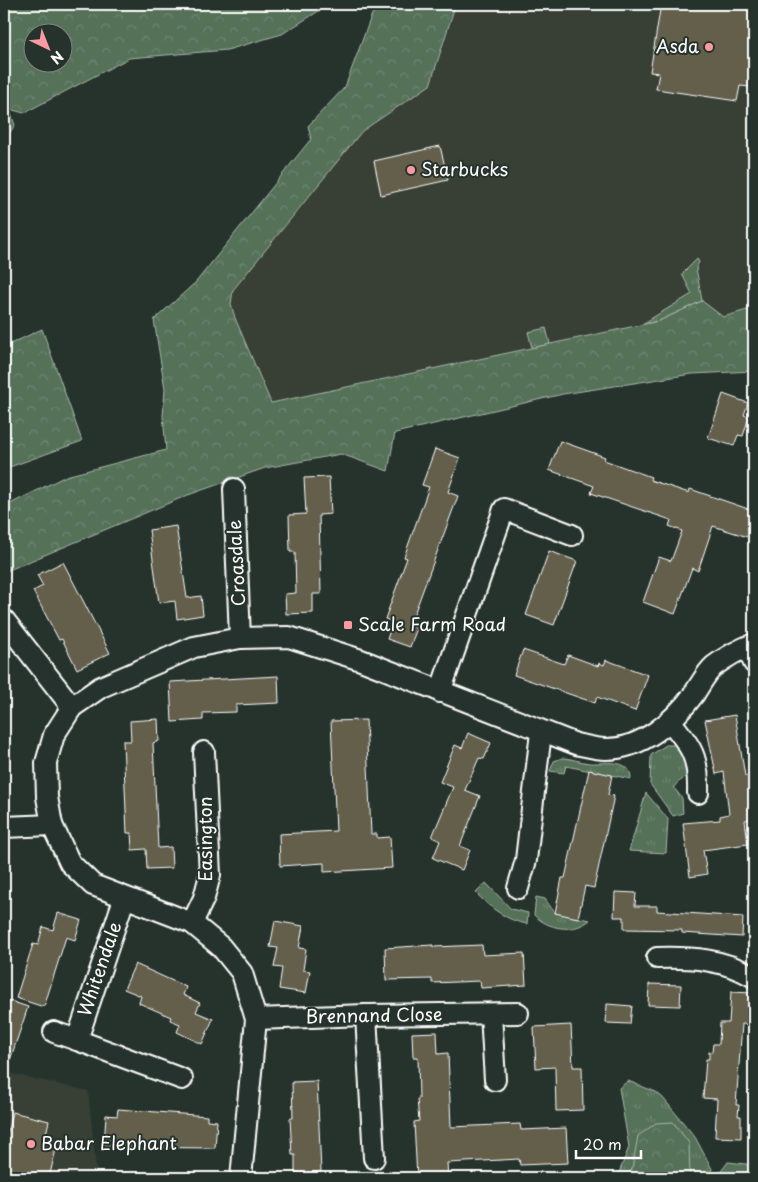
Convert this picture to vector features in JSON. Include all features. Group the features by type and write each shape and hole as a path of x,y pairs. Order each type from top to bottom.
{"street":[{"name":"Croasdale","path":"234,489 240,638"},
{"path":"440,692 504,510 572,535"},
{"path":"4,620 72,707"},
{"path":"241,1178 256,1019 242,973 221,947 192,923 93,885 70,863 52,825 47,797 46,763 54,735 72,707 101,686 144,666 194,647 240,638 289,637 347,654 541,732 576,744 607,749 632,743 652,735 670,721 713,667 752,651"},
{"path":"670,721 690,745 699,772 698,793"},
{"path":"518,888 526,860 541,732"},
{"name":"Easington","path":"192,923 204,898 210,875 204,752"},
{"path":"4,827 52,825"},
{"name":"Whitendale","path":"77,1040 124,898"},
{"path":"657,958 716,961 741,969 754,977"},
{"name":"Brennand Close","path":"256,1019 518,1013"},
{"path":"491,1014 495,1080"},
{"path":"366,1015 374,1158"},
{"name":"Whitendale","path":"54,1032 182,1079"}],"shaded area":[{"path":"460,4 754,4 754,308 723,317 659,321 271,403 235,318 231,304 233,290 362,131 430,85 454,9"},
{"path":"4,1072 88,1091 97,1178 4,1178"}],"green space":[{"path":"4,4 330,4 282,34 227,50 129,58 24,113 9,109 15,125 4,141"},
{"path":"385,4 460,4 454,9 430,85 362,131 233,290 231,304 235,318 271,403 659,321 702,301 723,317 754,308 754,371 692,374 563,394 395,433 388,471 341,454 265,468 188,495 4,572 4,507 66,476 166,450 163,416 165,389 154,320 196,282 311,139 308,126 345,87 372,14"},
{"path":"697,259 699,262 696,268 702,301 659,321 642,324 692,294 682,274"},
{"path":"546,328 550,344 532,348 528,332"},
{"path":"42,329 82,441 4,469 4,347"},
{"path":"666,745 674,745 681,748 688,770 685,777 674,788 682,798 683,813 673,816 650,784 651,755"},
{"path":"562,758 589,763 615,763 626,767 630,772 631,779 566,766 564,773 550,771 554,761"},
{"path":"646,793 668,819 666,853 629,851"},
{"path":"486,883 511,909 528,913 527,924 506,917 476,893"},
{"path":"536,897 545,899 555,913 590,920 576,927 569,928 546,924 534,915"},
{"path":"628,1081 656,1092 695,1137 712,1169 707,1178 617,1178 629,1147 619,1088"},
{"path":"673,1122 689,1143 690,1177 626,1178 632,1169 638,1136 656,1123"},
{"path":"728,1162 754,1165 754,1178 716,1178"}],"building":[{"name":"Asda","path":"661,4 754,4 754,81 752,80 751,87 740,86 737,101 656,89 659,73 650,72"},
{"name":"Starbucks","path":"440,146 448,180 381,195 374,161"},
{"path":"723,394 748,403 744,415 749,417 743,436 738,435 734,446 708,438"},
{"path":"560,441 605,457 604,460 651,477 650,480 689,493 690,489 754,511 754,539 713,526 698,571 692,568 675,614 643,602 659,557 671,561 682,531 669,526 671,520 591,493 594,486 549,470"},
{"path":"435,449 460,458 448,492 458,496 410,625 417,628 410,647 387,639 393,622 385,619 407,558 404,557 429,487 422,485"},
{"path":"329,477 331,514 319,515 321,594 313,594 313,613 286,614 285,594 296,593 295,552 290,552 289,515 306,514 304,478"},
{"path":"176,526 187,598 201,596 203,615 177,619 175,601 159,603 149,530"},
{"path":"549,551 577,561 554,625 526,615"},
{"path":"63,562 110,653 77,669 62,639 59,640 33,591 43,586 37,575"},
{"path":"523,650 564,664 568,655 598,666 599,663 604,665 606,660 648,675 635,711 597,697 595,703 514,675"},
{"path":"278,676 279,703 236,705 236,712 203,713 203,720 172,722 170,682"},
{"path":"735,715 745,776 754,775 754,819 745,820 748,844 703,850 707,874 690,877 683,823 720,820 720,816 729,814 724,772 716,774 705,720"},
{"path":"158,719 159,741 153,743 158,848 171,847 172,868 147,869 146,849 132,850 131,833 127,833 123,741 131,741 130,721"},
{"path":"366,720 371,834 377,834 377,838 390,837 392,868 324,872 324,863 280,866 279,834 336,831 331,721"},
{"path":"468,733 491,743 484,759 479,758 465,790 480,796 460,846 470,850 462,870 433,858 440,841 432,837 453,787 440,782 455,745 462,748"},
{"path":"589,770 612,775 608,795 614,796 594,888 585,886 578,918 555,913 562,878 565,878"},
{"path":"615,892 636,893 635,906 657,906 657,911 743,917 742,937 682,933 682,930 624,929 624,917 614,917"},
{"path":"58,913 81,920 75,940 66,937 44,1007 16,998 33,944 38,945 43,927 53,930"},
{"path":"275,921 303,926 299,948 306,949 303,970 310,971 306,993 279,989 282,968 274,967 278,948 270,947"},
{"path":"433,945 433,947 482,945 483,955 524,953 526,985 481,988 480,981 432,983 432,979 386,980 385,948"},
{"path":"135,964 186,987 183,995 200,1003 196,1012 213,1019 202,1044 177,1032 180,1024 170,1020 171,1017 139,1003 141,996 124,989"},
{"path":"649,984 681,985 680,1006 648,1005"},
{"path":"731,992 752,993 754,1025 742,1024 736,1105 739,1105 738,1116 741,1116 741,1138 715,1137 717,1099 703,1098 706,1059 709,1059 709,1052 712,1052 713,1044 719,1044 720,1023 729,1023"},
{"path":"4,999 28,1007 7,1069 4,1069"},
{"path":"607,1004 632,1006 630,1024 606,1023"},
{"path":"571,1025 573,1067 582,1067 583,1110 556,1111 555,1067 536,1068 534,1027"},
{"path":"437,1032 438,1054 448,1053 451,1127 520,1124 521,1130 566,1128 568,1163 520,1165 519,1159 447,1163 448,1178 417,1178 414,1122 419,1121 417,1099 419,1099 418,1057 413,1057 412,1033"},
{"path":"317,1081 321,1172 295,1173 295,1155 292,1155 290,1118 293,1118 292,1082"},
{"path":"118,1109 207,1116 207,1120 217,1121 215,1148 104,1147 106,1115 117,1116"},
{"name":"Babar Elephant","path":"12,1112 49,1121 45,1138 58,1141 49,1178 4,1178 4,1147"}],"place":[{"name":"Asda","path":"709,47"},
{"name":"Starbucks","path":"411,170"},
{"name":"Scale Farm Road","path":"348,625"},
{"name":"Babar Elephant","path":"31,1144"}]}
